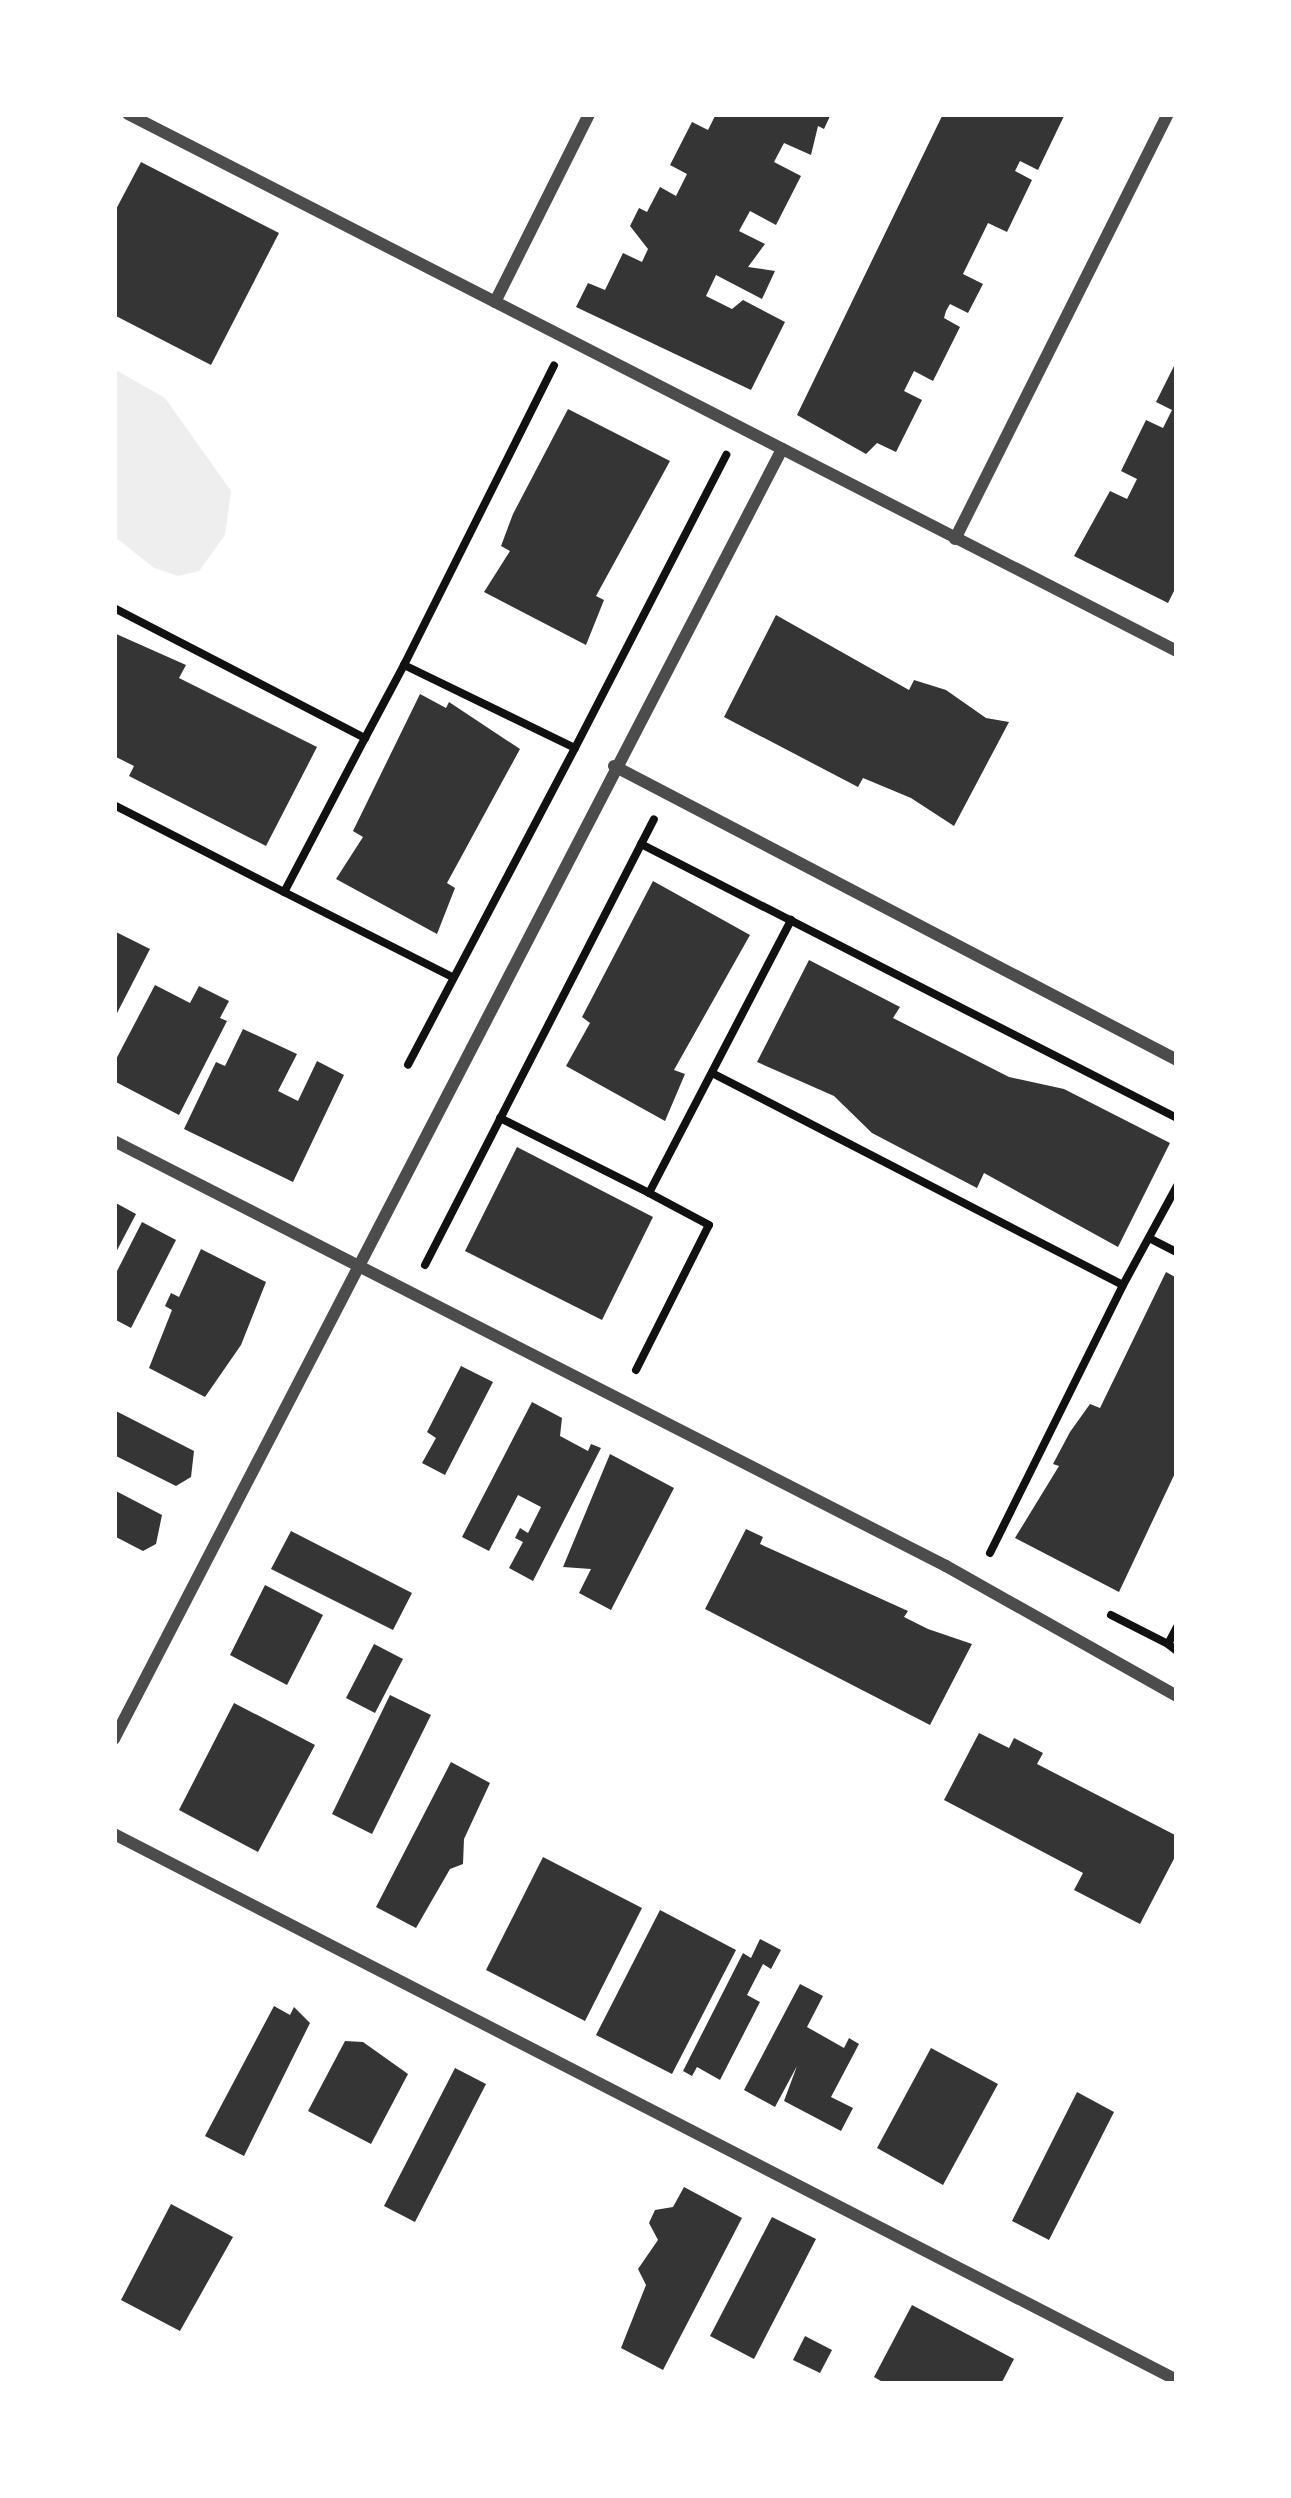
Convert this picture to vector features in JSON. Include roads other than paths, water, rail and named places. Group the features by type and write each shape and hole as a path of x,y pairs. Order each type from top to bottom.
{"street":[{"path":"128,114 1177,651"},
{"path":"495,302 589,114"},
{"path":"956,539 1168,114"},
{"path":"114,1739 782,449"},
{"path":"614,766 1177,1060"},
{"path":"114,1141 946,1566 1177,1696"},
{"path":"114,1834 1177,2380"}]}
